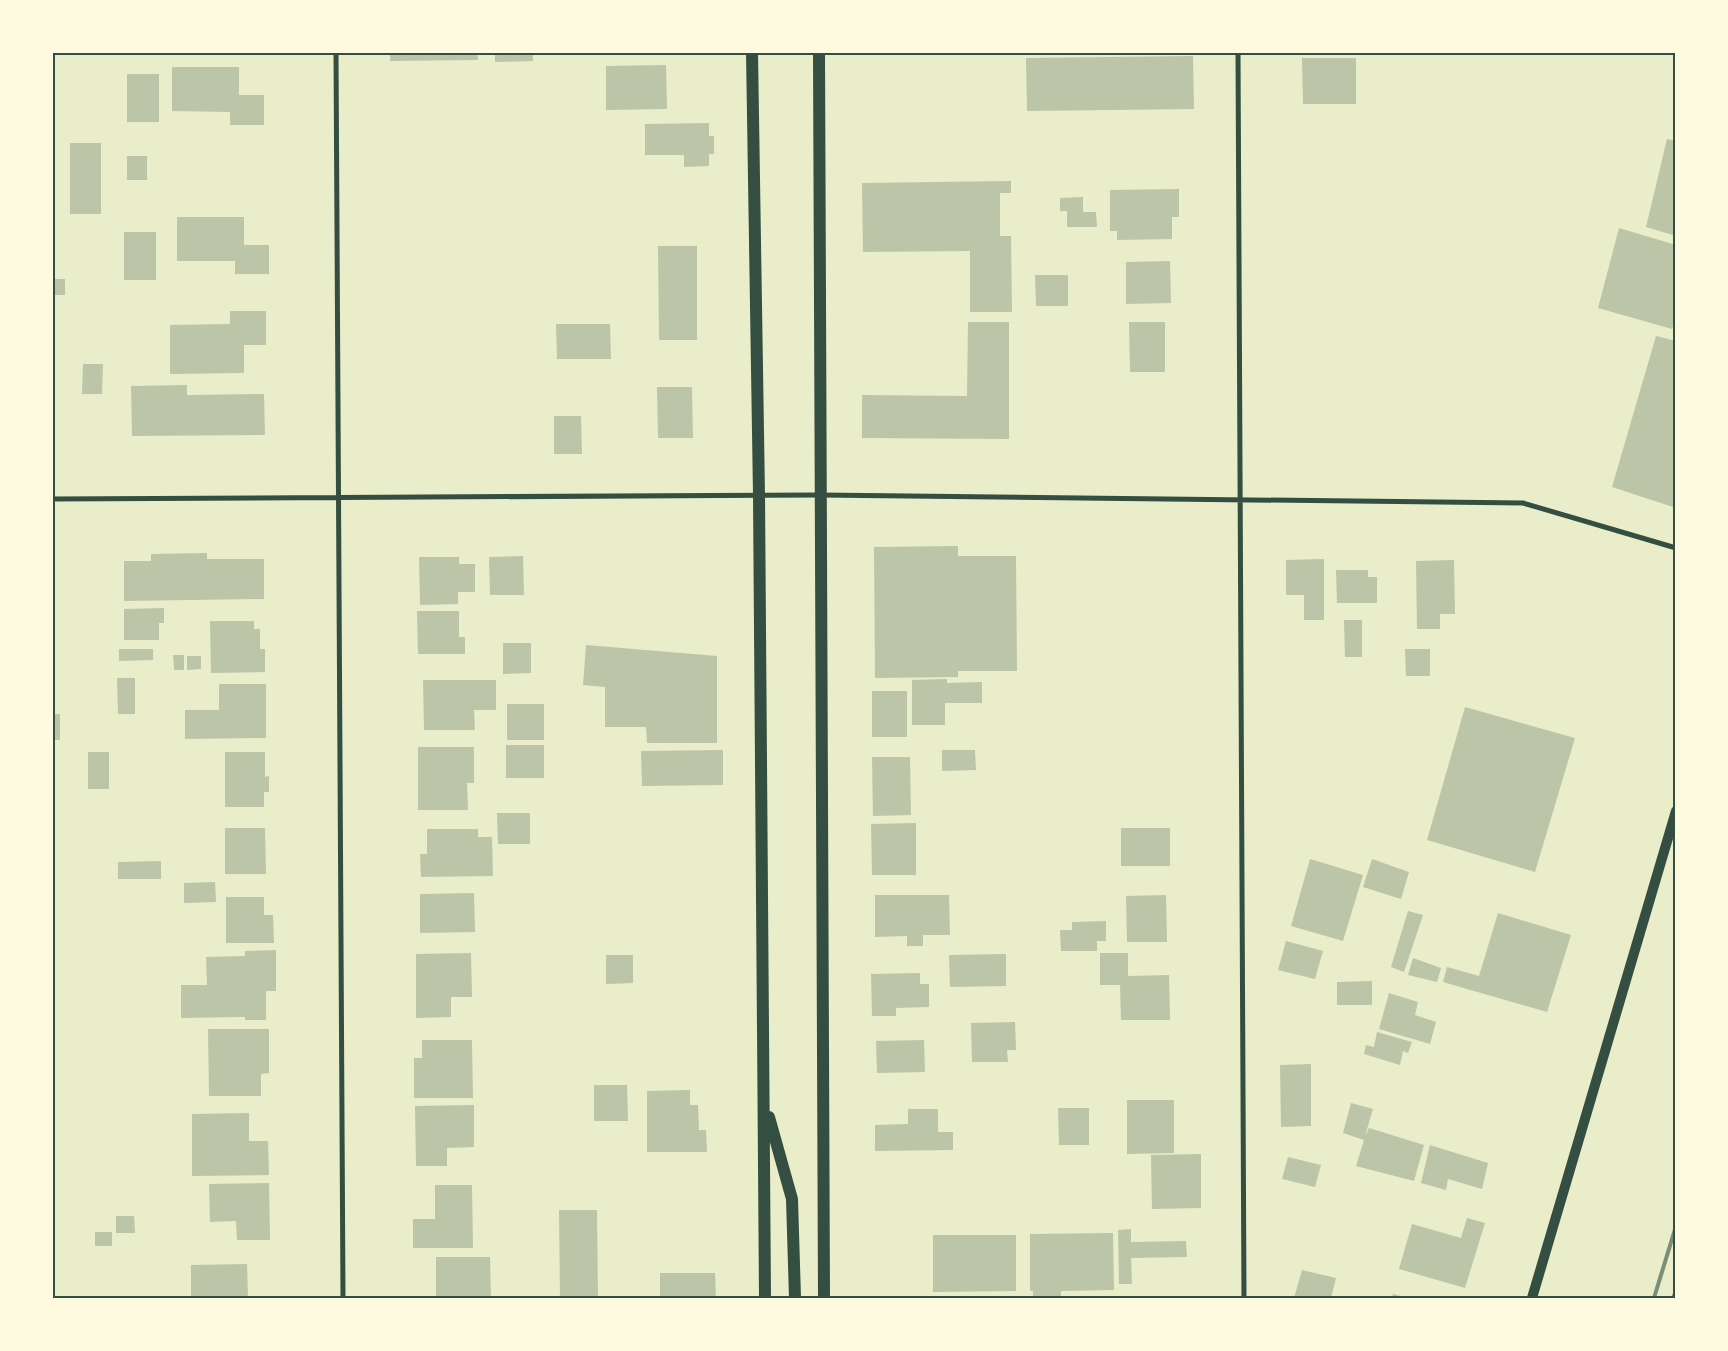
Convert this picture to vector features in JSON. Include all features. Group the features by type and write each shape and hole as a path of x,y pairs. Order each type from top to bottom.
{"main road":[{"path":"752,52 759,495 765,1298"},
{"path":"819,52 824,1298"},
{"path":"1532,1298 1676,811"},
{"path":"764,1100 792,1199 795,1298"}],"street":[{"path":"336,52 343,1298"},
{"path":"1238,52 1244,1298"},
{"path":"52,499 820,495 1523,503 1676,548"}],"building":[{"path":"390,52 477,52 478,60 390,61"},
{"path":"495,52 533,52 533,61 495,62"},
{"path":"1193,56 1194,109 1027,111 1026,58"},
{"path":"1302,58 1356,58 1356,104 1303,104"},
{"path":"666,65 667,109 606,110 606,66"},
{"path":"172,67 239,67 239,95 264,95 264,125 230,125 230,112 172,111"},
{"path":"127,74 159,74 159,122 127,122"},
{"path":"709,123 709,136 714,136 714,154 709,154 709,166 684,167 684,155 645,155 645,124"},
{"path":"1667,139 1676,141 1676,236 1646,227"},
{"path":"70,143 101,143 101,214 70,214"},
{"path":"127,156 147,156 147,180 127,180"},
{"path":"1011,181 1011,193 1000,193 1000,236 1011,236 1012,312 970,312 970,251 863,252 862,183"},
{"path":"1179,189 1179,217 1172,217 1172,239 1117,240 1117,231 1110,231 1110,190"},
{"path":"1083,197 1083,212 1096,212 1097,227 1067,227 1067,211 1060,211 1060,198"},
{"path":"177,217 244,217 244,245 269,245 269,274 235,274 235,261 177,261"},
{"path":"1619,228 1676,245 1676,317 1672,329 1598,308"},
{"path":"124,232 156,232 156,280 124,280"},
{"path":"658,246 697,246 697,340 659,340"},
{"path":"1170,261 1171,303 1126,304 1126,262"},
{"path":"1035,275 1068,275 1068,306 1036,306"},
{"path":"52,279 65,279 65,295 52,295"},
{"path":"230,311 266,311 266,345 244,345 244,373 170,374 170,325 230,324"},
{"path":"968,322 1009,322 1009,439 862,438 862,395 967,396"},
{"path":"1129,322 1165,322 1165,372 1130,372"},
{"path":"556,324 610,324 611,359 557,359"},
{"path":"1656,336 1676,341 1676,508 1612,487"},
{"path":"83,364 103,364 102,394 82,394"},
{"path":"187,385 187,395 264,394 265,435 132,436 131,386"},
{"path":"657,387 692,387 693,438 658,438"},
{"path":"554,416 581,416 582,454 554,454"},
{"path":"958,546 958,556 1016,556 1017,671 958,671 958,677 875,678 874,547"},
{"path":"207,553 207,559 264,559 264,599 124,601 124,561 151,561 151,554"},
{"path":"523,556 524,595 490,595 489,557"},
{"path":"419,557 459,557 459,564 475,564 475,592 458,592 458,604 420,605"},
{"path":"1324,559 1324,620 1304,620 1304,595 1286,595 1286,560"},
{"path":"1454,560 1455,614 1440,614 1440,629 1417,629 1416,561"},
{"path":"1336,570 1368,570 1368,577 1377,577 1377,603 1337,603"},
{"path":"164,608 164,623 159,623 159,640 124,640 124,609"},
{"path":"417,611 459,611 459,637 465,637 465,654 418,654"},
{"path":"1344,620 1362,620 1362,657 1345,657"},
{"path":"210,621 254,621 254,629 260,629 260,649 265,649 265,672 211,673"},
{"path":"503,643 531,643 531,673 503,674"},
{"path":"586,645 717,656 717,743 647,743 646,727 605,727 605,687 583,685"},
{"path":"119,649 153,649 153,660 119,661"},
{"path":"1405,649 1430,649 1430,676 1406,676"},
{"path":"173,655 184,655 184,670 174,670"},
{"path":"187,656 201,656 201,669 187,670"},
{"path":"117,678 135,678 135,714 118,714"},
{"path":"947,679 947,683 982,682 982,703 945,703 945,725 912,725 912,680"},
{"path":"423,680 496,680 496,710 474,710 475,730 424,730"},
{"path":"219,684 266,684 266,738 185,739 185,710 219,710"},
{"path":"872,691 907,691 907,737 872,737"},
{"path":"507,704 544,704 544,740 507,740"},
{"path":"1465,707 1575,738 1535,872 1427,840"},
{"path":"52,714 60,714 60,740 52,740"},
{"path":"506,745 544,745 544,778 506,778"},
{"path":"418,747 474,747 474,783 467,783 468,810 418,810"},
{"path":"723,750 723,785 642,786 641,751"},
{"path":"942,750 975,750 976,770 942,771"},
{"path":"88,752 109,752 109,789 88,789"},
{"path":"225,752 265,752 265,777 269,776 269,792 264,792 264,807 225,807"},
{"path":"872,757 910,757 911,815 873,816"},
{"path":"497,813 530,813 530,844 498,844"},
{"path":"916,823 916,875 872,875 871,824"},
{"path":"225,828 265,828 266,874 225,874"},
{"path":"1121,828 1170,828 1170,866 1121,866"},
{"path":"427,829 478,829 478,837 492,837 493,876 421,877 420,854 427,854"},
{"path":"1310,859 1363,875 1343,941 1291,926"},
{"path":"1372,859 1409,872 1401,899 1363,887"},
{"path":"161,861 161,879 118,879 118,862"},
{"path":"215,882 216,902 184,903 184,883"},
{"path":"474,893 475,932 420,933 420,894"},
{"path":"875,895 949,895 950,935 923,935 923,946 907,946 907,936 875,937"},
{"path":"1166,895 1167,942 1127,942 1126,896"},
{"path":"226,897 264,897 264,915 273,915 274,943 226,943"},
{"path":"1408,911 1423,915 1404,972 1391,967"},
{"path":"1498,913 1571,935 1547,1012 1443,982 1447,967 1479,976"},
{"path":"1106,921 1106,941 1097,941 1097,951 1061,951 1060,930 1072,930 1072,922"},
{"path":"1286,941 1323,951 1315,979 1278,970"},
{"path":"276,950 276,991 266,991 266,1020 245,1020 245,1017 181,1018 181,985 207,985 206,957 245,956 245,951"},
{"path":"471,953 472,997 451,997 451,1017 416,1018 416,954"},
{"path":"1100,953 1128,953 1128,976 1169,975 1170,1020 1121,1020 1120,985 1100,985"},
{"path":"1006,954 1006,986 950,987 949,955"},
{"path":"606,955 633,955 633,983 606,984"},
{"path":"1413,958 1441,968 1437,982 1408,975"},
{"path":"920,973 920,984 929,984 929,1007 896,1008 896,1016 872,1016 871,974"},
{"path":"1372,981 1372,1005 1337,1005 1337,982"},
{"path":"1389,993 1418,1002 1415,1015 1436,1022 1430,1044 1379,1029"},
{"path":"1015,1022 1016,1050 1007,1050 1008,1062 972,1062 971,1023"},
{"path":"208,1029 269,1029 269,1073 261,1074 261,1096 209,1096"},
{"path":"1377,1032 1412,1042 1408,1053 1403,1051 1400,1065 1364,1054 1366,1045 1374,1047"},
{"path":"422,1040 472,1040 473,1098 414,1098 414,1058 422,1058"},
{"path":"924,1040 925,1072 877,1073 876,1041"},
{"path":"1311,1064 1311,1126 1281,1127 1280,1065"},
{"path":"594,1085 627,1085 628,1121 594,1121"},
{"path":"690,1090 690,1105 698,1105 699,1130 706,1130 707,1152 647,1152 647,1091"},
{"path":"1127,1100 1174,1100 1174,1153 1127,1154"},
{"path":"1351,1103 1373,1109 1365,1136 1369,1128 1424,1145 1414,1181 1356,1166 1364,1140 1343,1133"},
{"path":"474,1105 474,1147 447,1148 447,1166 416,1166 415,1106"},
{"path":"1058,1108 1089,1108 1089,1145 1059,1145"},
{"path":"908,1109 938,1109 938,1132 953,1132 953,1150 875,1151 875,1125 908,1124"},
{"path":"249,1113 249,1141 268,1141 269,1175 192,1176 192,1114"},
{"path":"1430,1145 1488,1163 1482,1189 1448,1179 1446,1190 1421,1183"},
{"path":"1201,1154 1201,1208 1152,1209 1151,1155"},
{"path":"1288,1157 1321,1165 1315,1187 1282,1179"},
{"path":"269,1183 270,1240 237,1240 236,1221 210,1222 209,1184"},
{"path":"435,1185 472,1185 473,1248 413,1248 413,1219 435,1219"},
{"path":"559,1210 597,1210 598,1298 560,1298"},
{"path":"116,1216 134,1216 135,1233 116,1233"},
{"path":"1467,1218 1485,1223 1465,1288 1399,1269 1412,1224 1461,1238"},
{"path":"1131,1229 1131,1242 1186,1241 1187,1257 1131,1258 1132,1284 1119,1284 1118,1230"},
{"path":"95,1232 112,1232 112,1246 95,1246"},
{"path":"1113,1233 1114,1290 1061,1291 1061,1298 1033,1298 1033,1291 1030,1291 1030,1234"},
{"path":"933,1235 1016,1235 1016,1291 933,1292"},
{"path":"436,1257 490,1257 491,1298 436,1298"},
{"path":"247,1264 248,1298 191,1298 191,1265"},
{"path":"1302,1270 1336,1278 1331,1298 1294,1298"},
{"path":"660,1273 715,1273 716,1298 660,1298"},
{"path":"1393,1294 1408,1298 1392,1298"}],"railway":[{"path":"1654,1298 1676,1226"},
{"path":"1673,1298 1676,1291"}]}
